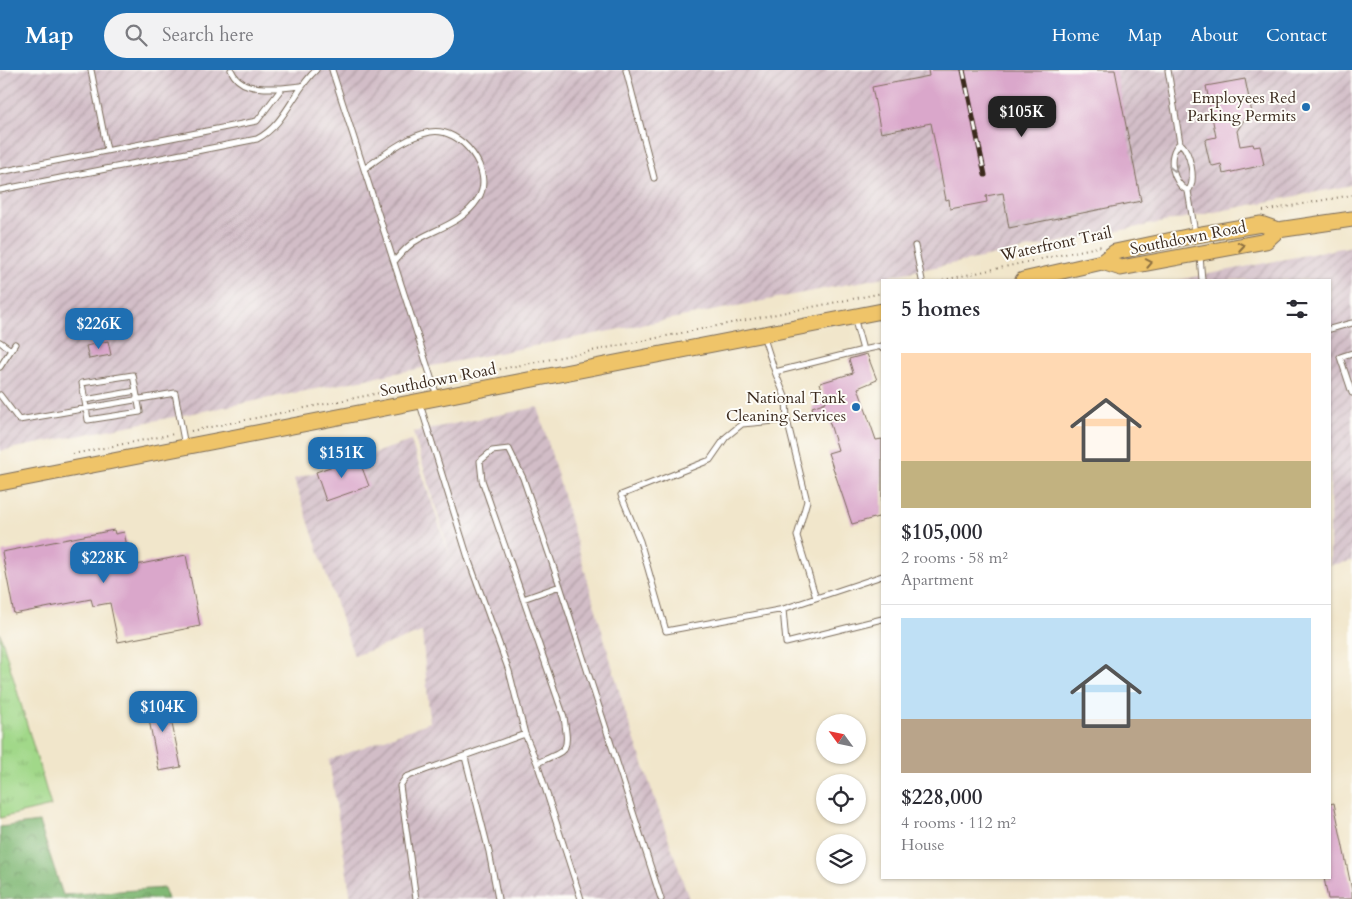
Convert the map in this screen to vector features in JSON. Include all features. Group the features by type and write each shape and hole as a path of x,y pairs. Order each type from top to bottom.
{"main road":[{"name":"Southdown Road","path":"1027,279 1102,262 1115,252 1196,235 1261,224 1278,230 1352,219"},
{"name":"Southdown Road","path":"1102,262 1121,268 1266,241 1278,230"},
{"path":"1196,235 1200,253"},
{"name":"Southdown Road","path":"0,483 881,311"}],"lane":[{"path":"91,70 107,150"},
{"path":"231,70 239,82 251,88 301,86"},
{"path":"0,190 257,139 276,124 301,86 316,70"},
{"path":"332,70 438,397"},
{"path":"626,70 654,178"},
{"path":"1168,70 1180,143 1186,150 1192,178 1191,187 1188,191"},
{"path":"0,172 257,121 282,88"},
{"path":"364,169 407,141 430,132 440,132 459,141 475,157 481,168 484,189 471,208 454,222 418,240 394,262"},
{"path":"1180,143 1173,151 1172,159 1179,184 1188,191 1196,235"},
{"path":"915,246 922,279"},
{"path":"1200,253 1202,279"},
{"path":"854,317 863,350"},
{"path":"1331,329 1352,323"},
{"path":"763,334 786,399 787,420 806,501 797,536 816,598"},
{"path":"0,342 11,350"},
{"path":"0,367 15,344"},
{"path":"776,372 881,346"},
{"path":"1352,353 1340,357 1352,393"},
{"path":"133,375 136,391 140,412 88,420 82,383 133,375"},
{"path":"85,400 136,391"},
{"path":"0,395 19,420 174,393 185,446"},
{"path":"419,401 469,561 509,671 524,734 537,763 582,899"},
{"path":"787,420 742,424 726,437 710,460 621,495 640,542 666,631 784,609 881,576"},
{"path":"537,763 563,752 567,743 564,717 482,480 480,461 492,451 509,449 523,478 560,586 662,899"},
{"path":"523,599 560,586"},
{"path":"784,609 786,643 881,619"},
{"path":"416,899 400,786 406,777 524,734"},
{"path":"465,757 489,852 498,899"}],"path":[{"path":"1264,211 1352,195"},
{"name":"Waterfront Trail","path":"948,279 1110,244"}],"shaded area":[{"path":"0,70 1352,70 1352,185 0,451"},
{"path":"1352,246 1352,561 1331,565 1331,279 1183,279"},
{"path":"538,407 625,711 689,899 351,899 329,760 430,722 422,632 354,656 294,479 411,441 452,562 413,432"}],"green space":[{"path":"0,633 51,806 0,818"},
{"path":"39,822 63,895 164,888 168,899 0,899 0,827"}],"building":[{"path":"928,70 1115,70 1141,201 1009,228 1003,193 986,196 987,202 950,209 949,199 946,200 931,123 881,133 872,87 929,76"},
{"path":"1245,79 1253,118 1244,120 1237,131 1240,146 1253,144 1254,147 1260,146 1264,165 1223,174 1221,164 1213,166 1210,164 1205,142 1207,139 1216,137 1206,86"},
{"path":"108,341 111,355 89,359 86,346"},
{"path":"867,354 877,380 858,388 876,440 881,439 881,516 852,524 828,453 838,450 827,414 815,418 812,407 826,402 820,383 853,373 849,359"},
{"path":"358,457 369,486 326,501 316,472"},
{"path":"114,530 115,534 124,532 131,566 186,555 200,626 118,642 110,603 93,606 91,599 14,614 2,552"},
{"path":"166,695 181,767 159,771 145,699"},
{"path":"1334,803 1352,899 1328,899 1324,879 1331,879 1331,804"}],"railway":[{"path":"963,70 985,175"}],"place":[{"name":"Employees Red Parking Permits","path":"1306,107"},
{"name":"National Tank Cleaning Services","path":"856,407"}]}
